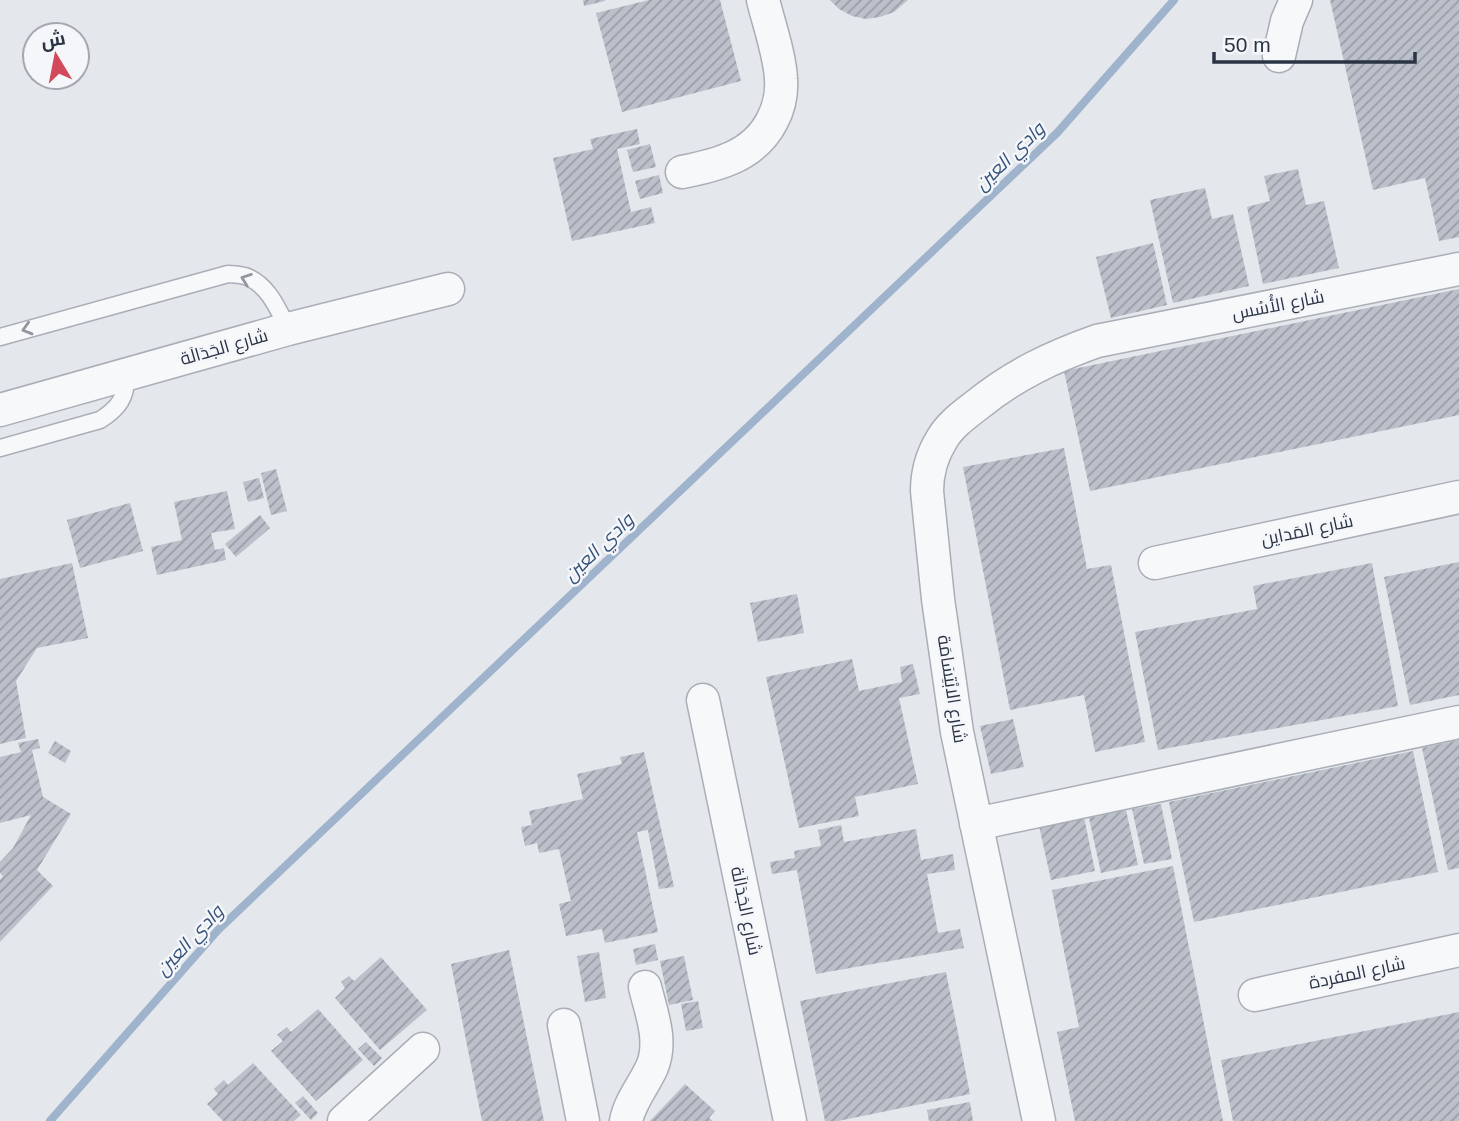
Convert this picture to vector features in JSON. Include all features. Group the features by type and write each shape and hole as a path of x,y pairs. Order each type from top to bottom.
{"street":[{"path":"682,172 718,164 743,153 768,129 776,113 781,79 763,0"},
{"path":"1279,56 1287,21 1296,0"},
{"name":"شارع الأُسُس","path":"1097,341 1459,269"},
{"name":"شارع الجَدَالَة","path":"0,410 288,329 448,289"},
{"name":"شارع الابْتِسَامَة","path":"1039,1121 957,732 943,639 927,491 934,452 953,424 995,390 1027,370 1097,341"},
{"name":"شارع المَداين","path":"1155,563 1459,497"},
{"name":"شارع الجَدَالَة","path":"703,700 790,1121"},
{"path":"976,824 1459,722"},
{"name":"شارع المفردة","path":"1255,995 1459,950"},
{"path":"626,1121 630,1107 656,1056 656,1034 645,987"},
{"path":"564,1025 583,1121"},
{"path":"344,1121 423,1049"}],"lane":[{"path":"0,337 228,274 246,277 263,286 288,329"},
{"path":"0,448 110,414 123,397 127,387 126,374"}],"building":[{"path":"583,0 605,0 605,1 584,6"},
{"path":"649,0 720,0 741,81 622,112 596,13"},
{"path":"830,0 908,0 894,12 866,19 852,16"},
{"path":"1330,0 1459,0 1459,237 1439,241 1425,178 1373,190"},
{"path":"637,129 640,144 617,149 631,212 651,207 655,223 572,241 553,158 593,149 590,139"},
{"path":"650,144 656,167 633,172 627,150"},
{"path":"1298,169 1306,205 1324,201 1339,268 1263,284 1247,207 1270,201 1264,176"},
{"path":"659,175 663,193 640,199 635,181"},
{"path":"1205,188 1212,219 1233,214 1249,286 1173,303 1150,200"},
{"path":"1153,243 1167,305 1111,318 1096,257"},
{"path":"1459,289 1459,415 1090,491 1064,371"},
{"path":"1064,448 1087,569 1111,565 1145,742 1095,752 1084,695 1010,710 963,467"},
{"path":"276,469 287,511 271,515 261,473"},
{"path":"259,478 264,498 248,502 243,482"},
{"path":"227,491 235,529 211,533 215,550 224,548 226,560 157,575 151,547 182,540 174,502"},
{"path":"130,503 143,551 80,568 67,520"},
{"path":"260,515 270,528 236,557 225,544"},
{"path":"1459,562 1459,695 1410,705 1384,577"},
{"path":"72,563 88,638 37,648 16,681 26,738 0,744 0,579"},
{"path":"1372,563 1398,706 1158,750 1135,632 1257,609 1253,586"},
{"path":"797,594 804,633 758,642 750,603"},
{"path":"852,659 859,691 902,682 900,667 913,664 920,694 899,698 918,784 855,797 859,816 799,828 766,677"},
{"path":"1013,719 1024,767 991,774 980,726"},
{"path":"38,739 40,748 32,750 43,797 71,814 37,870 53,886 0,942 0,880 3,876 0,873 0,862 13,848 31,815 0,823 0,757 21,752 18,743"},
{"path":"1459,740 1459,868 1448,870 1422,748"},
{"path":"55,741 71,751 65,763 48,753"},
{"path":"1413,751 1438,872 1194,922 1169,802"},
{"path":"644,752 674,887 659,889 648,830 637,832 658,932 605,943 602,929 566,936 559,904 571,901 559,849 539,853 537,843 525,846 521,827 532,825 529,811 583,799 577,774 622,764 620,757"},
{"path":"1161,804 1172,859 1144,864 1132,809"},
{"path":"1126,810 1138,865 1101,873 1089,818"},
{"path":"1084,817 1095,871 1051,880 1039,826"},
{"path":"841,825 844,842 916,829 921,860 953,854 955,870 927,874 938,933 960,929 964,948 816,974 797,870 772,874 770,862 795,858 794,851 821,846 818,830"},
{"path":"1173,866 1223,1121 1075,1121 1057,1032 1079,1027 1052,890"},
{"path":"655,944 658,960 636,965 633,949"},
{"path":"509,950 544,1121 482,1121 451,964"},
{"path":"599,952 606,998 585,1002 577,956"},
{"path":"684,956 693,1000 669,1005 660,961"},
{"path":"381,957 427,1010 380,1050 335,998 345,988 341,982 349,976 354,981"},
{"path":"946,972 970,1094 838,1121 825,1121 800,1001"},
{"path":"698,1001 703,1028 686,1031 681,1004"},
{"path":"318,1009 363,1060 316,1101 271,1051 283,1041 277,1035 287,1027 291,1032"},
{"path":"1459,1012 1459,1121 1233,1121 1221,1060"},
{"path":"366,1042 382,1058 374,1066 358,1049"},
{"path":"253,1063 301,1115 294,1121 223,1121 207,1104 218,1094 214,1089 224,1080 228,1085"},
{"path":"685,1084 715,1111 709,1118 713,1121 650,1121"},
{"path":"303,1096 318,1113 311,1120 295,1103"},
{"path":"970,1102 973,1121 929,1121 927,1110"}],"waterway":[{"name":"وادي العين","path":"50,1121 218,930 1057,133 1174,0"}]}
